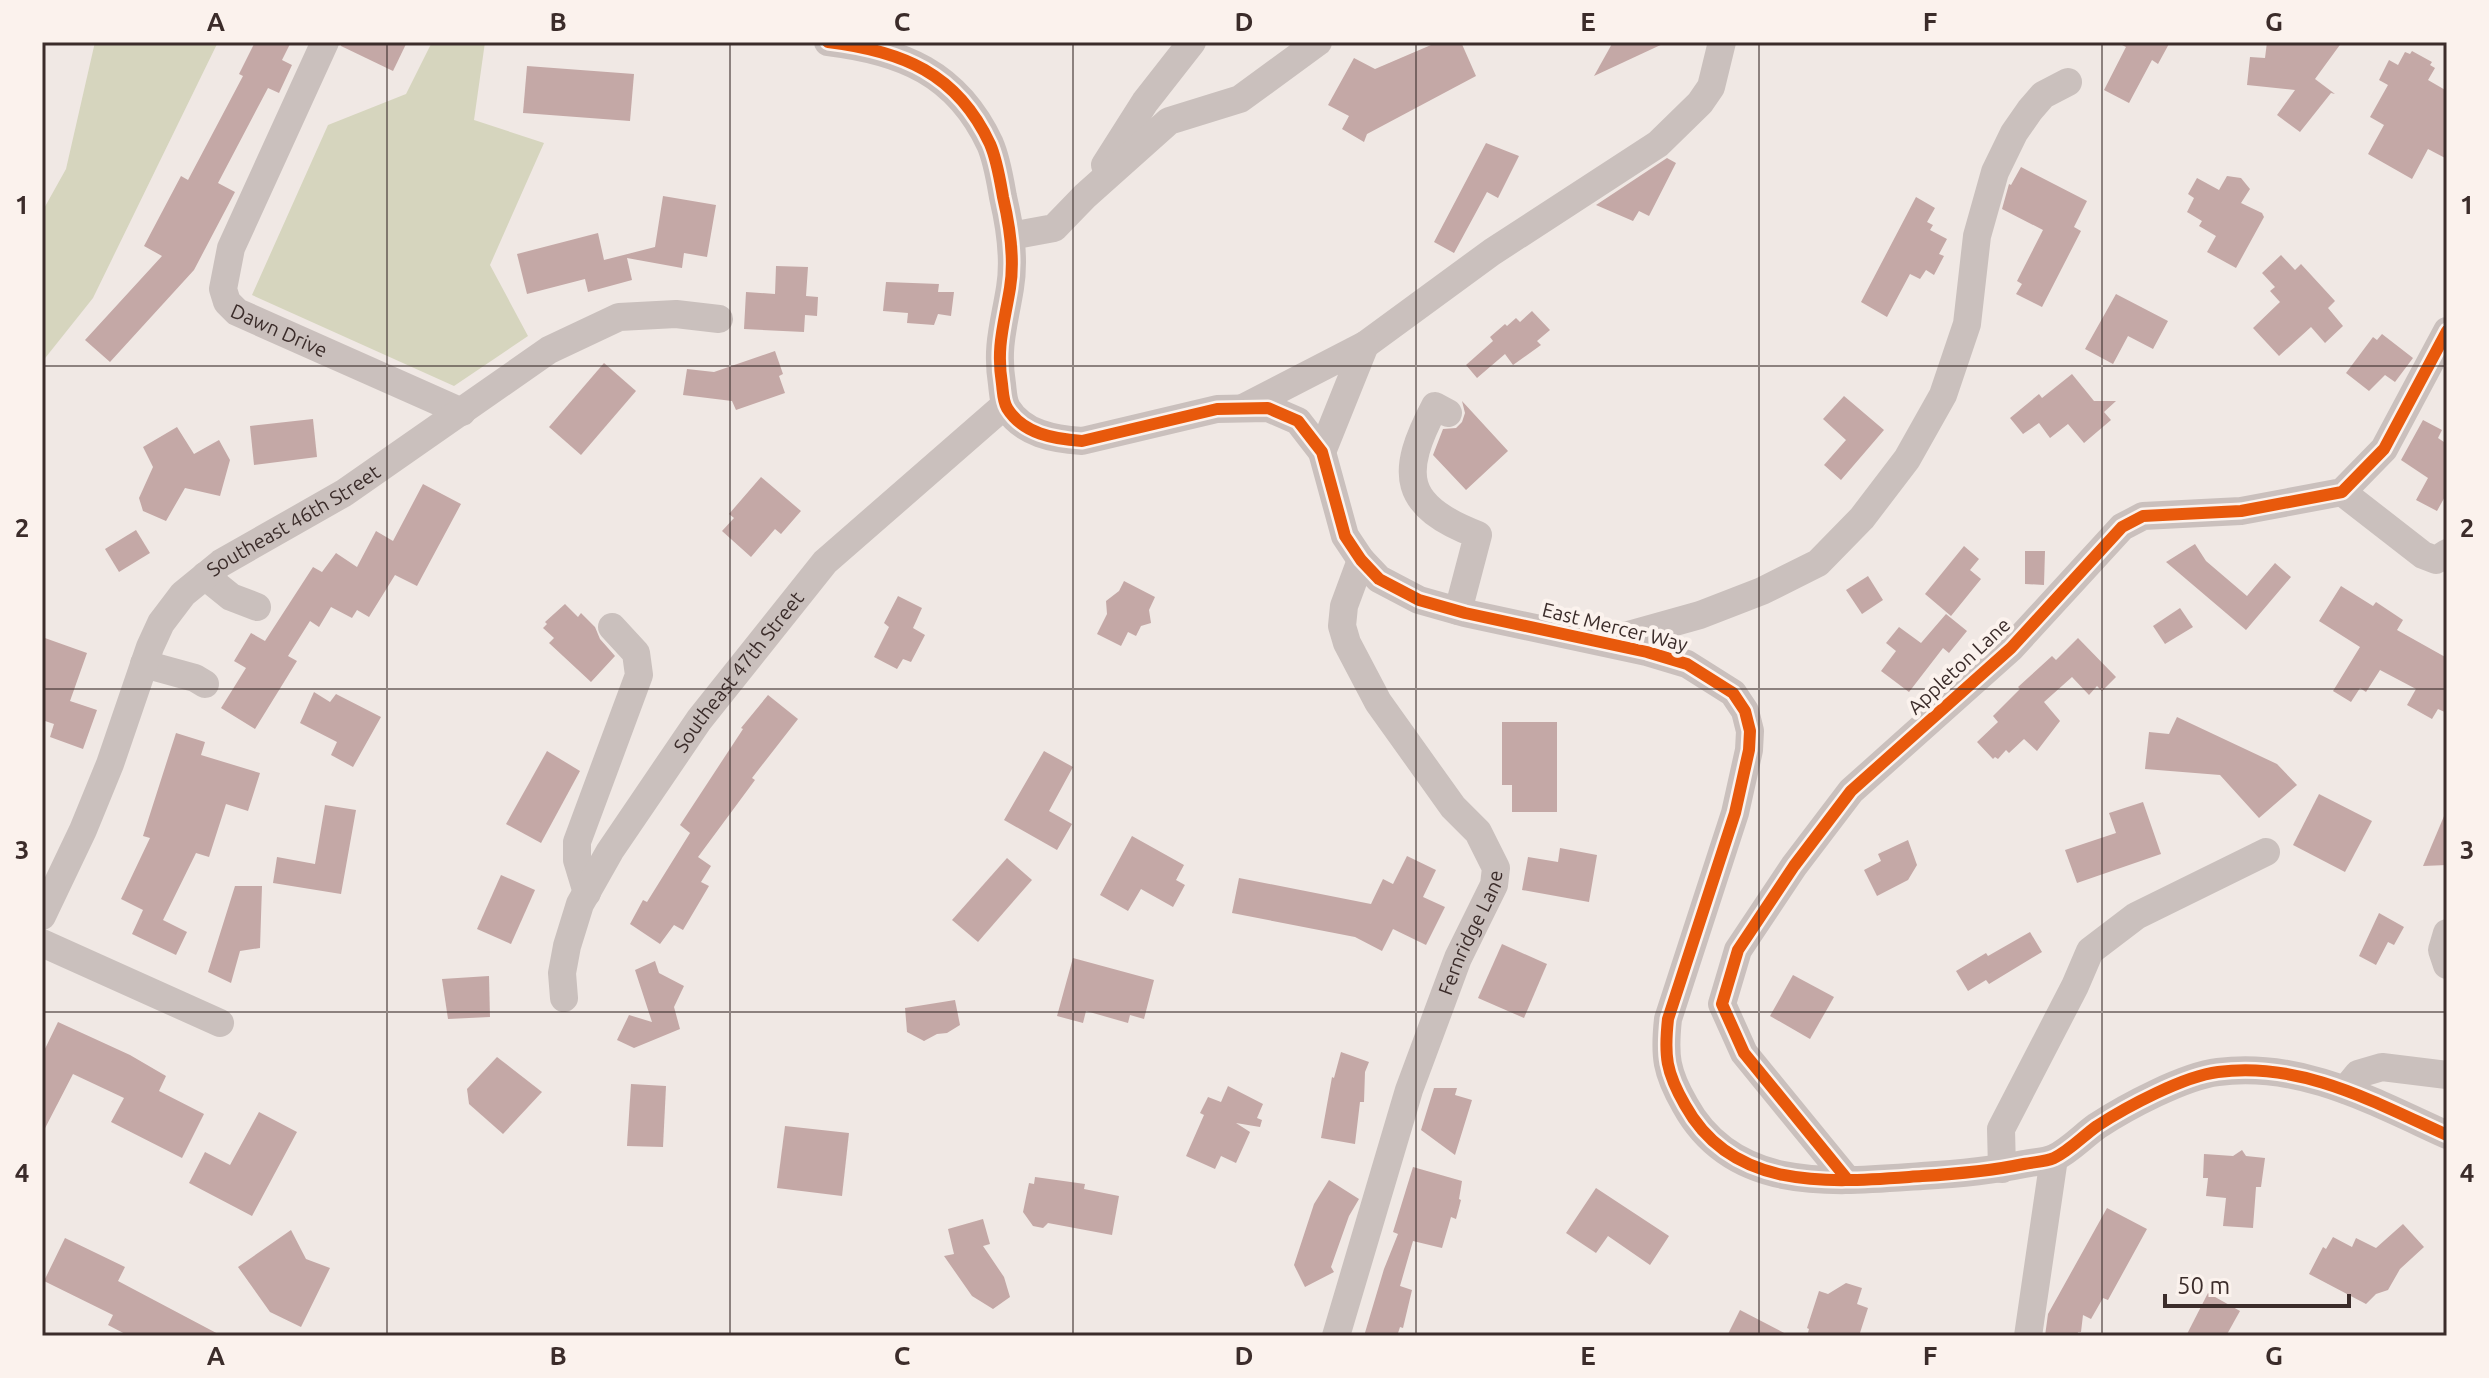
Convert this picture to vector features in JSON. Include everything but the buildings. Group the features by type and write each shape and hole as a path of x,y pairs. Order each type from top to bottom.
{"street":[{"name":"Dawn Drive","path":"325,42 231,248 223,289 227,302 237,312 462,412"},
{"path":"828,42 894,54 945,83 963,101 991,146 1011,236 1011,286 998,359 1005,405"},
{"path":"1085,196 1145,102 1192,42"},
{"path":"1011,236 1054,228 1169,121 1240,99 1318,42"},
{"path":"1242,408 1365,345 1492,252 1658,144 1700,103 1711,87 1722,42"},
{"path":"1603,643 1700,615 1762,591 1818,563 1862,518 1907,459 1943,395 1967,324 1977,236 1995,172 2014,133 2030,110 2043,95 2068,82"},
{"name":"Southeast 46th Street","path":"42,916 110,764 161,623 183,594 221,563 344,493 549,350 619,317 676,314 719,319"},
{"path":"2447,331 2384,449 2342,492 2423,555 2436,560 2447,553"},
{"path":"1322,452 1365,345"},
{"name":"East Mercer Way","path":"1005,405 1019,423 1039,434 1082,441 1217,409 1268,408 1298,421 1322,452 1345,536 1379,579 1419,600 1458,611 1687,664 1733,693 1745,711 1750,731 1749,750 1735,813 1668,1019 1664,1049 1672,1083 1695,1123 1719,1148 1751,1167 1811,1180 1980,1173 2002,1169 2054,1158 2134,1105 2179,1084 2216,1072 2265,1070 2303,1075 2447,1135"},
{"name":"Southeast 47th Street","path":"564,998 562,973 580,904 610,851 699,720 825,562 1005,405"},
{"path":"1448,413 1435,406 1420,434 1413,480 1414,490 1428,509 1455,527 1478,535 1458,611"},
{"name":"Appleton Lane","path":"1847,1179 1744,1053 1722,1004 1738,950 1794,866 1851,791 2011,648 2100,550 2131,521 2143,516 2241,511 2342,492"},
{"name":"Fernridge Lane","path":"1336,1336 1409,1090 1458,958 1494,885 1496,868 1478,832 1453,807 1378,702 1347,643 1342,626 1344,606 1361,560"},
{"path":"205,576 231,597 257,607"},
{"path":"587,893 577,860 577,842 639,675 636,653 612,627"},
{"path":"144,664 195,678 205,684"},
{"path":"2002,1169 2001,1129 2090,951 2136,916 2266,852"},
{"path":"2447,933 2442,950 2447,965"},
{"path":"42,943 220,1023"},
{"path":"2345,1090 2358,1074 2382,1067 2447,1075"},
{"path":"2028,1336 2054,1158"}],"green space":[{"path":"95,42 218,42 93,298 42,362 42,212 66,169"},
{"path":"432,42 485,42 474,120 544,143 490,265 528,336 454,386 252,295 328,125 406,94"}],"cycle path":[{"path":"828,42 880,52 924,70 961,99 990,144 1010,231 1012,254 1000,347 1000,371 1006,405 1022,424 1050,437 1082,441 1217,409 1268,408 1298,421 1322,452 1345,536 1379,579 1419,600 1465,613 1647,652 1687,664 1733,693 1745,711 1750,731 1749,750 1735,813 1668,1019 1666,1043 1670,1073 1685,1105 1706,1134 1730,1154 1759,1168 1822,1180 1999,1169 2054,1158 2109,1118 2172,1086 2218,1072 2249,1070 2308,1078 2336,1087 2447,1135"},
{"path":"1847,1179 1744,1053 1722,1004 1738,950 1794,866 1851,791 2011,648 2122,527 2143,516 2241,511 2342,492 2384,449 2447,331"}]}
